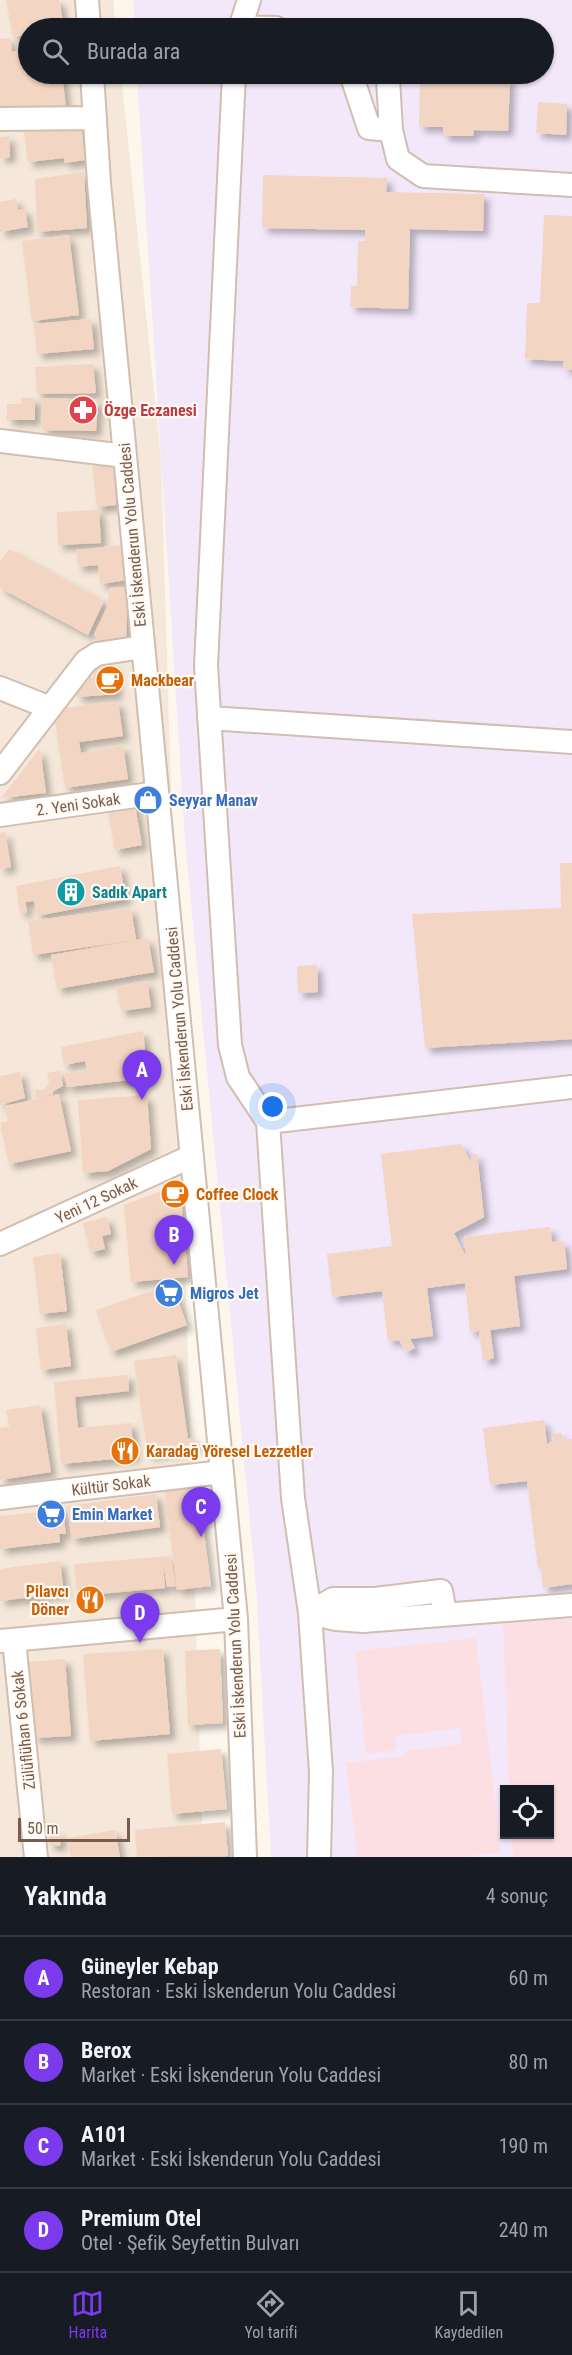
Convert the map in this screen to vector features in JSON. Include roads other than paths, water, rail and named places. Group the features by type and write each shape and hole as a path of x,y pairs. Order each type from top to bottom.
{"street":[{"path":"87,0 88,18"},
{"path":"234,0 237,18"},
{"path":"242,18 249,0"},
{"name":"Eski İskenderun Yolu Caddesi","path":"93,84 125,456 236,1619 245,1857"},
{"path":"234,84 206,666 230,1045 238,1077 268,1122 293,1498 310,1613 321,1772 319,1857"},
{"path":"354,84 369,128 391,130"},
{"path":"387,84 391,130 398,159 423,176 572,185"},
{"path":"0,119 95,118"},
{"path":"0,441 125,456"},
{"path":"0,773 48,707 86,661 97,654 143,647"},
{"path":"0,688 48,707"},
{"path":"209,718 572,742"},
{"name":"2. Yeni Sokak","path":"0,815 157,793"},
{"path":"268,1122 572,1087"},
{"name":"Yeni 12 Sokak","path":"0,1244 192,1156"},
{"name":"Kültür Sokak","path":"0,1498 222,1472"},
{"path":"310,1613 336,1619 363,1621 445,1613 453,1616 572,1605"},
{"path":"7,1640 236,1619"},
{"name":"Zülüflühan 6 Sokak","path":"7,1640 36,1857"}],"place":[{"name":"Özge Eczanesi","path":"83,410"},
{"name":"Mackbear","path":"110,680"},
{"name":"Seyyar Manav","path":"148,800"},
{"name":"Sadık Apart","path":"71,892"},
{"name":"Güneyler Kebap","path":"142,1100"},
{"name":"Coffee Clock","path":"175,1194"},
{"name":"Berox","path":"174,1265"},
{"name":"Migros Jet","path":"169,1293"},
{"name":"Karadağ Yöresel Lezzetler","path":"125,1451"},
{"name":"Emin Market","path":"51,1514"},
{"name":"A101","path":"201,1537"},
{"name":"Pilavcı Döner","path":"90,1600"},
{"name":"Premium Otel","path":"140,1643"}]}
